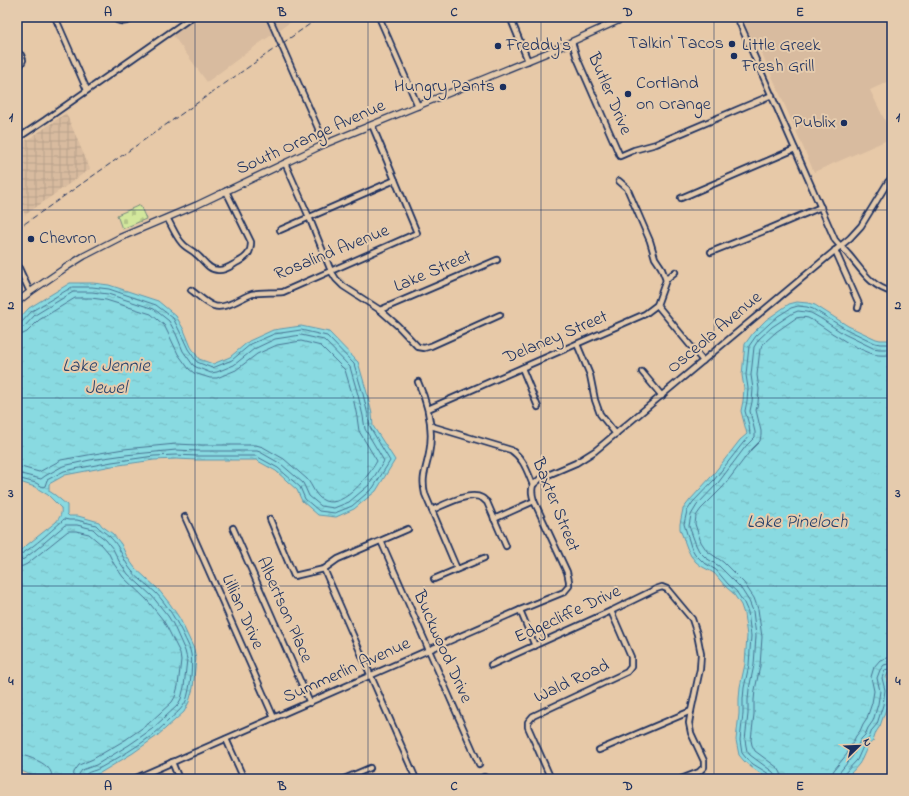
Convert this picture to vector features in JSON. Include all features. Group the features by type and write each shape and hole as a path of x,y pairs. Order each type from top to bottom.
{"main road":[{"name":"South Orange Avenue","path":"17,302 52,276 84,256 119,238 168,218 325,144 528,61 626,17"}],"street":[{"path":"55,17 87,90"},
{"path":"116,17 118,20 124,22 135,17"},
{"path":"17,136 24,134 46,120 192,17"},
{"path":"269,17 325,144"},
{"path":"379,17 418,106"},
{"path":"510,17 528,61"},
{"path":"737,17 835,240 870,280 882,288 892,292"},
{"name":"Butler Drive","path":"572,42 620,156 634,150 656,144 772,95"},
{"path":"17,53 21,55 23,60 21,64 18,66 17,65"},
{"path":"280,230 395,180 372,125"},
{"path":"681,198 795,148"},
{"path":"285,163 331,271 336,279 343,286 380,310 420,348 428,348 500,315"},
{"name":"Osceola Avenue","path":"533,485 541,478 567,468 586,458 595,451 853,236 892,178"},
{"name":"Rosalind Avenue","path":"191,290 213,306 220,307 252,294 283,292 417,233 395,180"},
{"path":"619,181 627,188 666,280"},
{"path":"168,218 177,237 186,247 196,253 211,268 218,270 224,269 247,256 251,247 251,242 226,191"},
{"path":"711,252 821,207"},
{"path":"836,250 859,304 858,308"},
{"name":"Lake Street","path":"380,310 497,260"},
{"path":"17,264 30,292"},
{"path":"675,272 666,280 657,305 703,361"},
{"name":"Delaney Street","path":"428,409 645,314 657,305"},
{"path":"577,344 590,375 595,400 600,414 616,434"},
{"path":"522,368 538,407"},
{"path":"642,372 662,396"},
{"path":"418,382 425,397 431,426 431,444 423,479 425,494 457,569"},
{"name":"Baxter Street","path":"431,426 511,450 522,459 533,485 532,494 534,501 567,572 569,581 568,586"},
{"path":"432,510 463,497 472,496 482,498 487,502 506,546"},
{"path":"494,518 534,501"},
{"name":"Lillian Drive","path":"185,517 274,718"},
{"path":"270,519 294,576 324,569 338,559 408,529"},
{"name":"Albertson Place","path":"232,528 310,702"},
{"name":"Buckwood Drive","path":"381,541 428,651 479,764"},
{"path":"434,579 484,558"},
{"path":"324,569 416,779"},
{"name":"Summerlin Avenue","path":"134,779 520,610 560,594 564,592 568,586"},
{"name":"Edgecliffe Drive","path":"491,665 611,611 656,588 662,587 667,589 692,619 697,634 701,654 700,669 691,711"},
{"path":"520,610 535,646"},
{"name":"Wald Road","path":"551,779 528,727 528,722 533,716 627,672 631,667 631,657 611,611"},
{"path":"599,750 691,711"},
{"path":"682,779 699,772 704,767 704,761 691,733 689,723 691,711"},
{"path":"226,739 244,779"},
{"path":"172,762 179,779"},
{"path":"344,779 370,768"}],"shaded area":[{"path":"196,17 298,17 207,82 172,34"},
{"path":"742,17 892,17 892,80 870,90 892,135 892,138 814,172 757,42 754,44"},
{"path":"66,113 90,169 25,215 17,195 17,144 29,139"}],"green space":[{"path":"140,205 146,219 122,229 117,215"}],"water":[{"name":"Lake Jennie Jewel","path":"70,283 109,285 158,301 176,316 191,347 199,359 213,364 230,357 249,341 273,330 301,326 329,332 358,362 372,414 373,426 395,460 376,491 354,509 336,517 318,515 302,501 297,490 276,471 256,460 154,460 65,475 49,484 49,491 67,505 67,514 69,516 78,516 99,522 113,534 121,544 127,557 135,568 158,589 180,619 194,649 196,659 193,688 184,712 157,736 100,773 81,779 46,779 38,778 17,769 17,553 56,522 60,515 61,508 48,495 35,487 17,481 17,321 29,308"},
{"name":"Lake Pineloch","path":"797,302 815,305 848,326 876,339 892,340 892,672 888,673 886,678 889,690 887,706 880,726 859,764 845,779 769,779 751,767 739,755 736,740 740,687 745,664 747,636 744,614 741,605 733,593 714,573 701,566 691,556 680,529 683,509 711,477 740,440 747,434 741,411 744,388 742,375 745,344 753,333 766,320 789,304"}],"railway":[{"path":"17,229 320,17"}],"place":[{"name":"Talkin' Tacos","path":"732,44"},
{"name":"Freddy's","path":"498,46"},
{"name":"Little Greek Fresh Grill","path":"734,56"},
{"name":"Hungry Pants","path":"503,87"},
{"name":"Cortland on Orange","path":"628,94"},
{"name":"Publix","path":"844,123"},
{"name":"Chevron","path":"31,239"}]}
